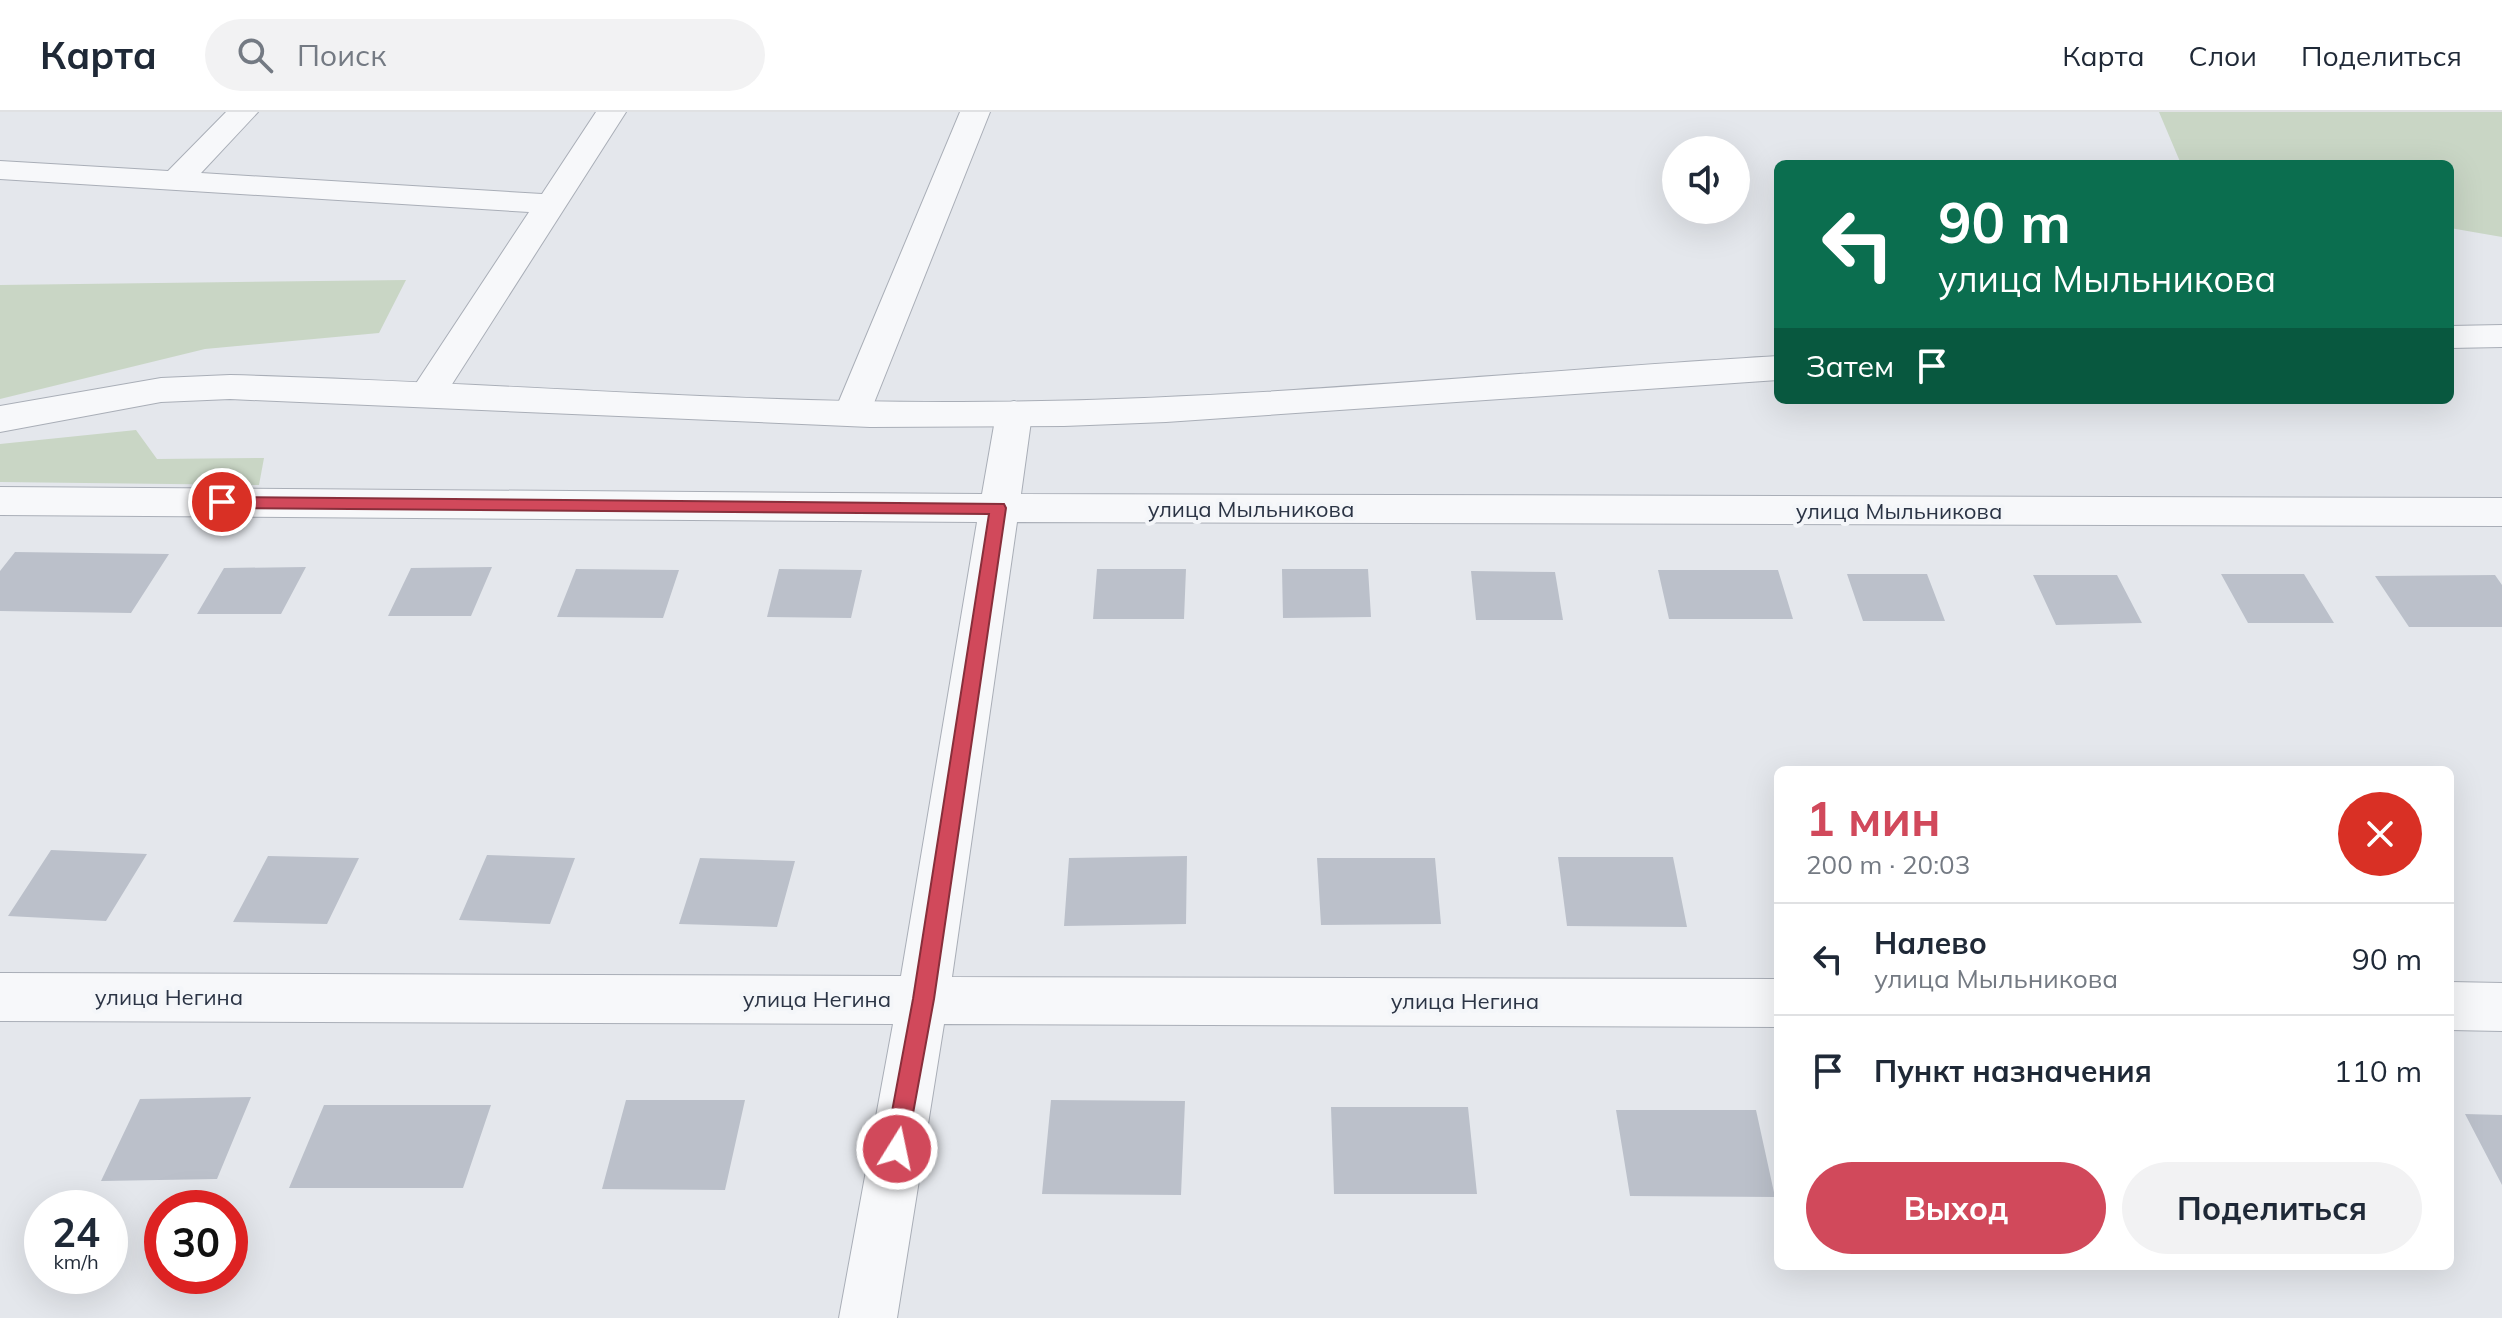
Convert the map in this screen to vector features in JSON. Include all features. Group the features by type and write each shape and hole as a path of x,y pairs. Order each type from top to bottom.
{"street":[{"path":"176,181 243,112"},
{"path":"427,394 611,112"},
{"path":"852,413 975,112"},
{"path":"0,170 549,204"},
{"path":"2454,337 2502,336"},
{"path":"0,419 161,390 230,387 852,413 1014,414 1216,406 1774,368"},
{"path":"868,1318 923,999 1014,414"},
{"name":"улица Мыльникова","path":"0,501 998,508 2502,512"},
{"name":"улица Негина","path":"0,997 1774,1003"},
{"path":"2454,1006 2502,1007"}],"green space":[{"path":"2159,112 2502,112 2502,237 2454,229 2454,160 2179,160"},
{"path":"406,280 379,333 205,349 0,399 0,285"},
{"path":"136,430 157,459 264,458 259,485 0,482 0,444"}],"building":[{"path":"15,552 169,554 131,613 0,611 0,571"},
{"path":"306,567 281,614 197,614 224,568"},
{"path":"492,567 471,616 388,616 411,568"},
{"path":"576,569 679,570 663,618 557,617"},
{"path":"779,569 862,570 851,618 767,617"},
{"path":"1097,569 1186,569 1184,619 1093,619"},
{"path":"1282,569 1368,569 1371,617 1283,618"},
{"path":"1658,570 1778,570 1793,619 1669,619"},
{"path":"1471,571 1555,572 1563,620 1476,620"},
{"path":"1847,574 1927,574 1945,621 1863,621"},
{"path":"2221,574 2304,574 2334,623 2248,623"},
{"path":"2033,575 2117,575 2142,623 2056,625"},
{"path":"2495,575 2502,585 2502,627 2409,627 2375,576"},
{"path":"51,850 147,854 106,921 8,916"},
{"path":"487,855 575,858 550,924 459,920"},
{"path":"268,856 359,858 327,924 233,922"},
{"path":"1187,856 1186,924 1064,926 1069,858"},
{"path":"1558,857 1673,857 1687,927 1567,926"},
{"path":"700,858 795,861 777,927 679,924"},
{"path":"1317,858 1435,858 1441,924 1321,925"},
{"path":"251,1097 217,1179 101,1181 140,1099"},
{"path":"626,1100 745,1100 725,1190 602,1189"},
{"path":"1051,1100 1185,1101 1181,1195 1042,1194"},
{"path":"324,1105 491,1105 463,1188 289,1188"},
{"path":"1331,1107 1468,1107 1477,1194 1334,1194"},
{"path":"1616,1110 1756,1110 1774,1197 1630,1196"},
{"path":"2465,1114 2502,1115 2502,1185"}],"route":[{"path":"222,502 998,508 897,1149"}]}
